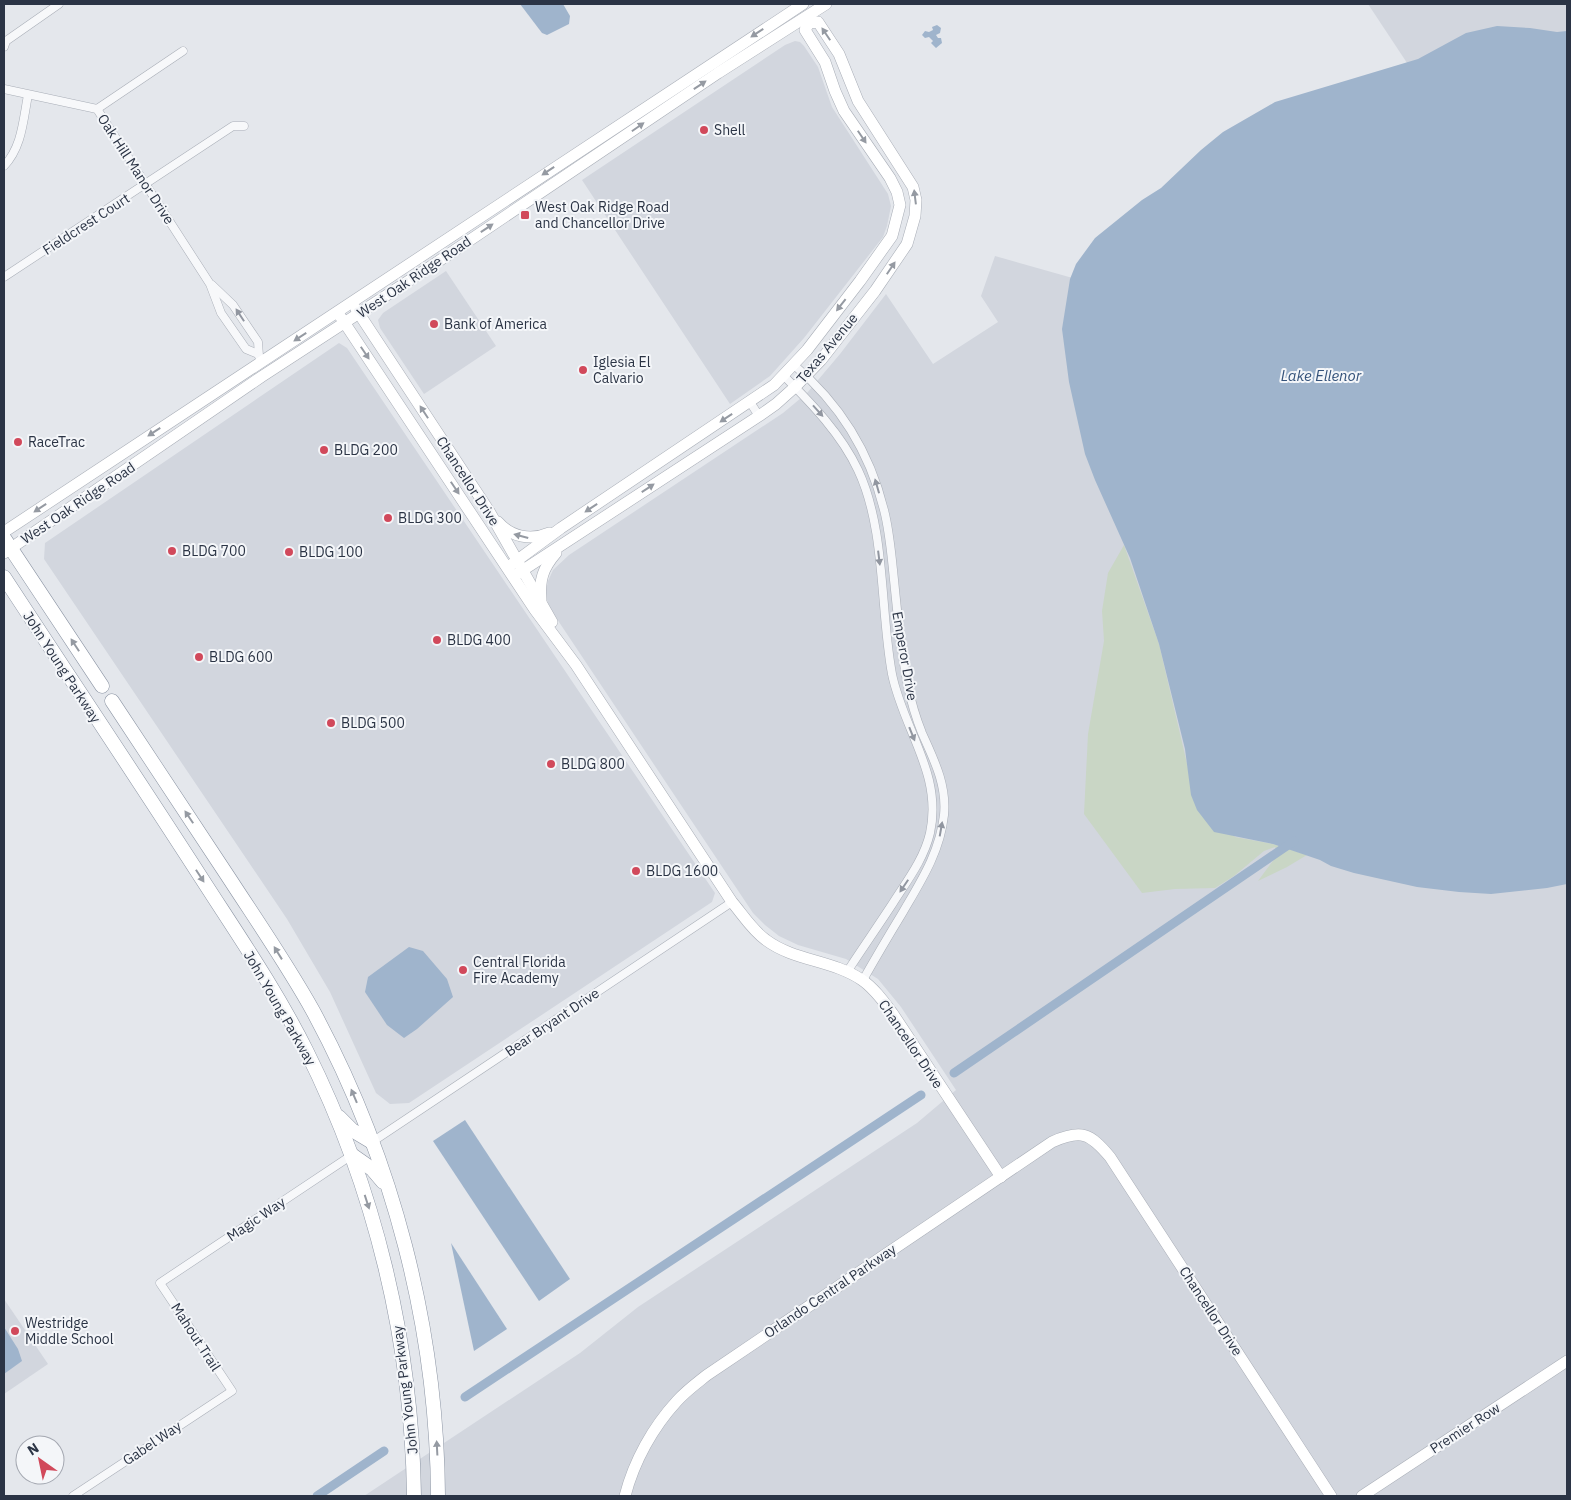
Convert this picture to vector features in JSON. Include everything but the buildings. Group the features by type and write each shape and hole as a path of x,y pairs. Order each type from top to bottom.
{"highway":[{"name":"John Young Parkway","path":"6,546 102,686"},
{"name":"John Young Parkway","path":"4,577 272,988 305,1048 334,1110 352,1155 376,1231 398,1324 410,1415 414,1496"},
{"name":"John Young Parkway","path":"112,701 294,979 342,1070 372,1142 389,1190 411,1268 424,1330 433,1403 438,1496"},
{"path":"334,1110 352,1130 372,1142"},
{"path":"352,1155 372,1169 389,1190"}],"street":[{"path":"4,47 6,41 59,4"},
{"name":"West Oak Ridge Road","path":"6,546 183,431 260,377 359,314 662,110 807,20 826,4"},
{"name":"West Oak Ridge Road","path":"4,532 260,358 352,303 799,5"},
{"name":"Texas Avenue","path":"515,569 561,528 750,402 784,376 860,281 892,236 900,205 897,192 890,178 850,120 835,91 826,62 805,30 807,20 799,5"},
{"name":"Texas Avenue","path":"515,569 563,544 776,404 821,360 875,291 907,244 915,216 916,200 913,187 864,111 851,87 839,54 818,22 807,20"},
{"path":"97,110 183,51"},
{"path":"826,62 839,54"},
{"name":"Oak Hill Manor Drive","path":"4,89 97,110 210,284 221,313 246,349 260,358"},
{"path":"4,166 13,157 20,139 28,95"},
{"path":"850,120 864,111"},
{"name":"Fieldcrest Court","path":"4,278 233,126 244,126"},
{"path":"592,158 594,150 608,140 608,132"},
{"path":"890,178 903,170"},
{"path":"892,236 907,244"},
{"path":"860,281 875,291"},
{"name":"Oak Hill Manor Drive","path":"210,284 233,305 258,342 260,358"},
{"name":"Chancellor Drive","path":"352,303 489,511 535,610 576,664"},
{"name":"Chancellor Drive","path":"338,312 515,569 542,605 576,664 732,902 750,926 765,940 783,950 847,972 863,980 878,995 893,1014 1001,1178"},
{"path":"183,431 187,420 193,414 246,379 256,370 260,358"},
{"name":"Emperor Drive","path":"794,365 807,375 835,406 851,429 875,477 885,511 899,634 908,687 922,731 940,776 944,793 944,814 940,836 932,859 863,980"},
{"name":"Emperor Drive","path":"784,376 822,416 843,443 858,470 867,492 878,549 892,674 902,708 926,766 932,786 933,806 930,833 922,857 847,972"},
{"path":"750,402 759,416"},
{"path":"489,511 504,529 528,538 543,536 561,528"},
{"path":"542,605 540,588 542,573 548,562 563,544"},
{"name":"Bear Bryant Drive","path":"372,1142 732,902"},
{"name":"Orlando Central Parkway","path":"626,1496 637,1462 655,1429 677,1401 706,1374 1052,1142 1068,1135 1082,1135"},
{"name":"Chancellor Drive","path":"1082,1135 1097,1142 1110,1158 1331,1496"},
{"name":"Magic Way","path":"160,1283 352,1155"},
{"name":"Mahout Trail","path":"160,1283 232,1390"},
{"name":"Premier Row","path":"1362,1496 1567,1360"},
{"name":"Gabel Way","path":"73,1496 232,1390"}],"shaded area":[{"path":"1368,4 1567,4 1567,65 1417,78"},
{"path":"795,41 800,42 804,46 818,67 832,107 888,194 891,206 883,237 804,338 770,376 730,404 582,180 785,45"},
{"path":"995,256 1108,288 1567,846 1567,1496 364,1496 580,1353 638,1307 917,1123 956,1090 901,1007 878,979 846,959 798,945 779,936 753,913 551,610 546,590 553,570 569,555 783,413 807,393 886,294 933,364 998,322 981,296"},
{"path":"446,271 496,346 424,394 380,328 378,320 383,313"},
{"path":"339,343 347,348 715,893 712,902 409,1103 390,1104 376,1093 330,992 287,919 44,559 45,543"},
{"name":"Westridge Middle School","path":"4,1299 48,1364 4,1394"}],"green space":[{"path":"1124,545 1159,644 1188,768 1235,837 1273,844 1307,855 1258,881 1278,854 1275,847 1264,851 1234,876 1215,888 1175,889 1142,893 1084,814 1088,734 1104,641 1102,611 1108,573"}],"water":[{"path":"520,4 563,4 570,16 569,24 547,35 542,33"},
{"path":"937,25 941,28 940,33 936,35 938,38 941,38 942,43 936,48 931,43 933,41 929,37 925,38 922,35 925,31 933,30 932,27"},
{"name":"Lake Ellenor","path":"1497,26 1557,32 1567,31 1567,884 1491,894 1417,887 1354,873 1273,844 1214,832 1197,810 1191,795 1185,749 1159,644 1130,558 1085,454 1069,382 1062,329 1070,279 1076,264 1095,238 1142,200 1161,188 1223,132 1275,102 1418,59 1466,33"},
{"path":"409,947 423,951 447,979 453,997 404,1038 387,1025 365,992 368,977"},
{"path":"465,1120 570,1279 539,1301 433,1141"},
{"path":"451,1243 507,1329 474,1351"},
{"path":"4,1327 18,1349 22,1361 4,1374"}],"waterway":[{"path":"954,1073 1294,841"},
{"path":"465,1397 921,1095"},
{"path":"317,1496 384,1451"}],"place":[{"name":"Shell","path":"704,130"},
{"name":"West Oak Ridge Road and Chancellor Drive","path":"525,215"},
{"name":"Bank of America","path":"434,324"},
{"name":"Iglesia El Calvario","path":"583,370"},
{"name":"RaceTrac","path":"18,442"},
{"name":"BLDG 200","path":"324,450"},
{"name":"BLDG 300","path":"388,518"},
{"name":"BLDG 700","path":"172,551"},
{"name":"BLDG 100","path":"289,552"},
{"name":"BLDG 400","path":"437,640"},
{"name":"BLDG 600","path":"199,657"},
{"name":"BLDG 500","path":"331,723"},
{"name":"BLDG 800","path":"551,764"},
{"name":"BLDG 1600","path":"636,871"},
{"name":"Central Florida Fire Academy","path":"463,970"},
{"name":"Westridge Middle School","path":"15,1331"}]}
